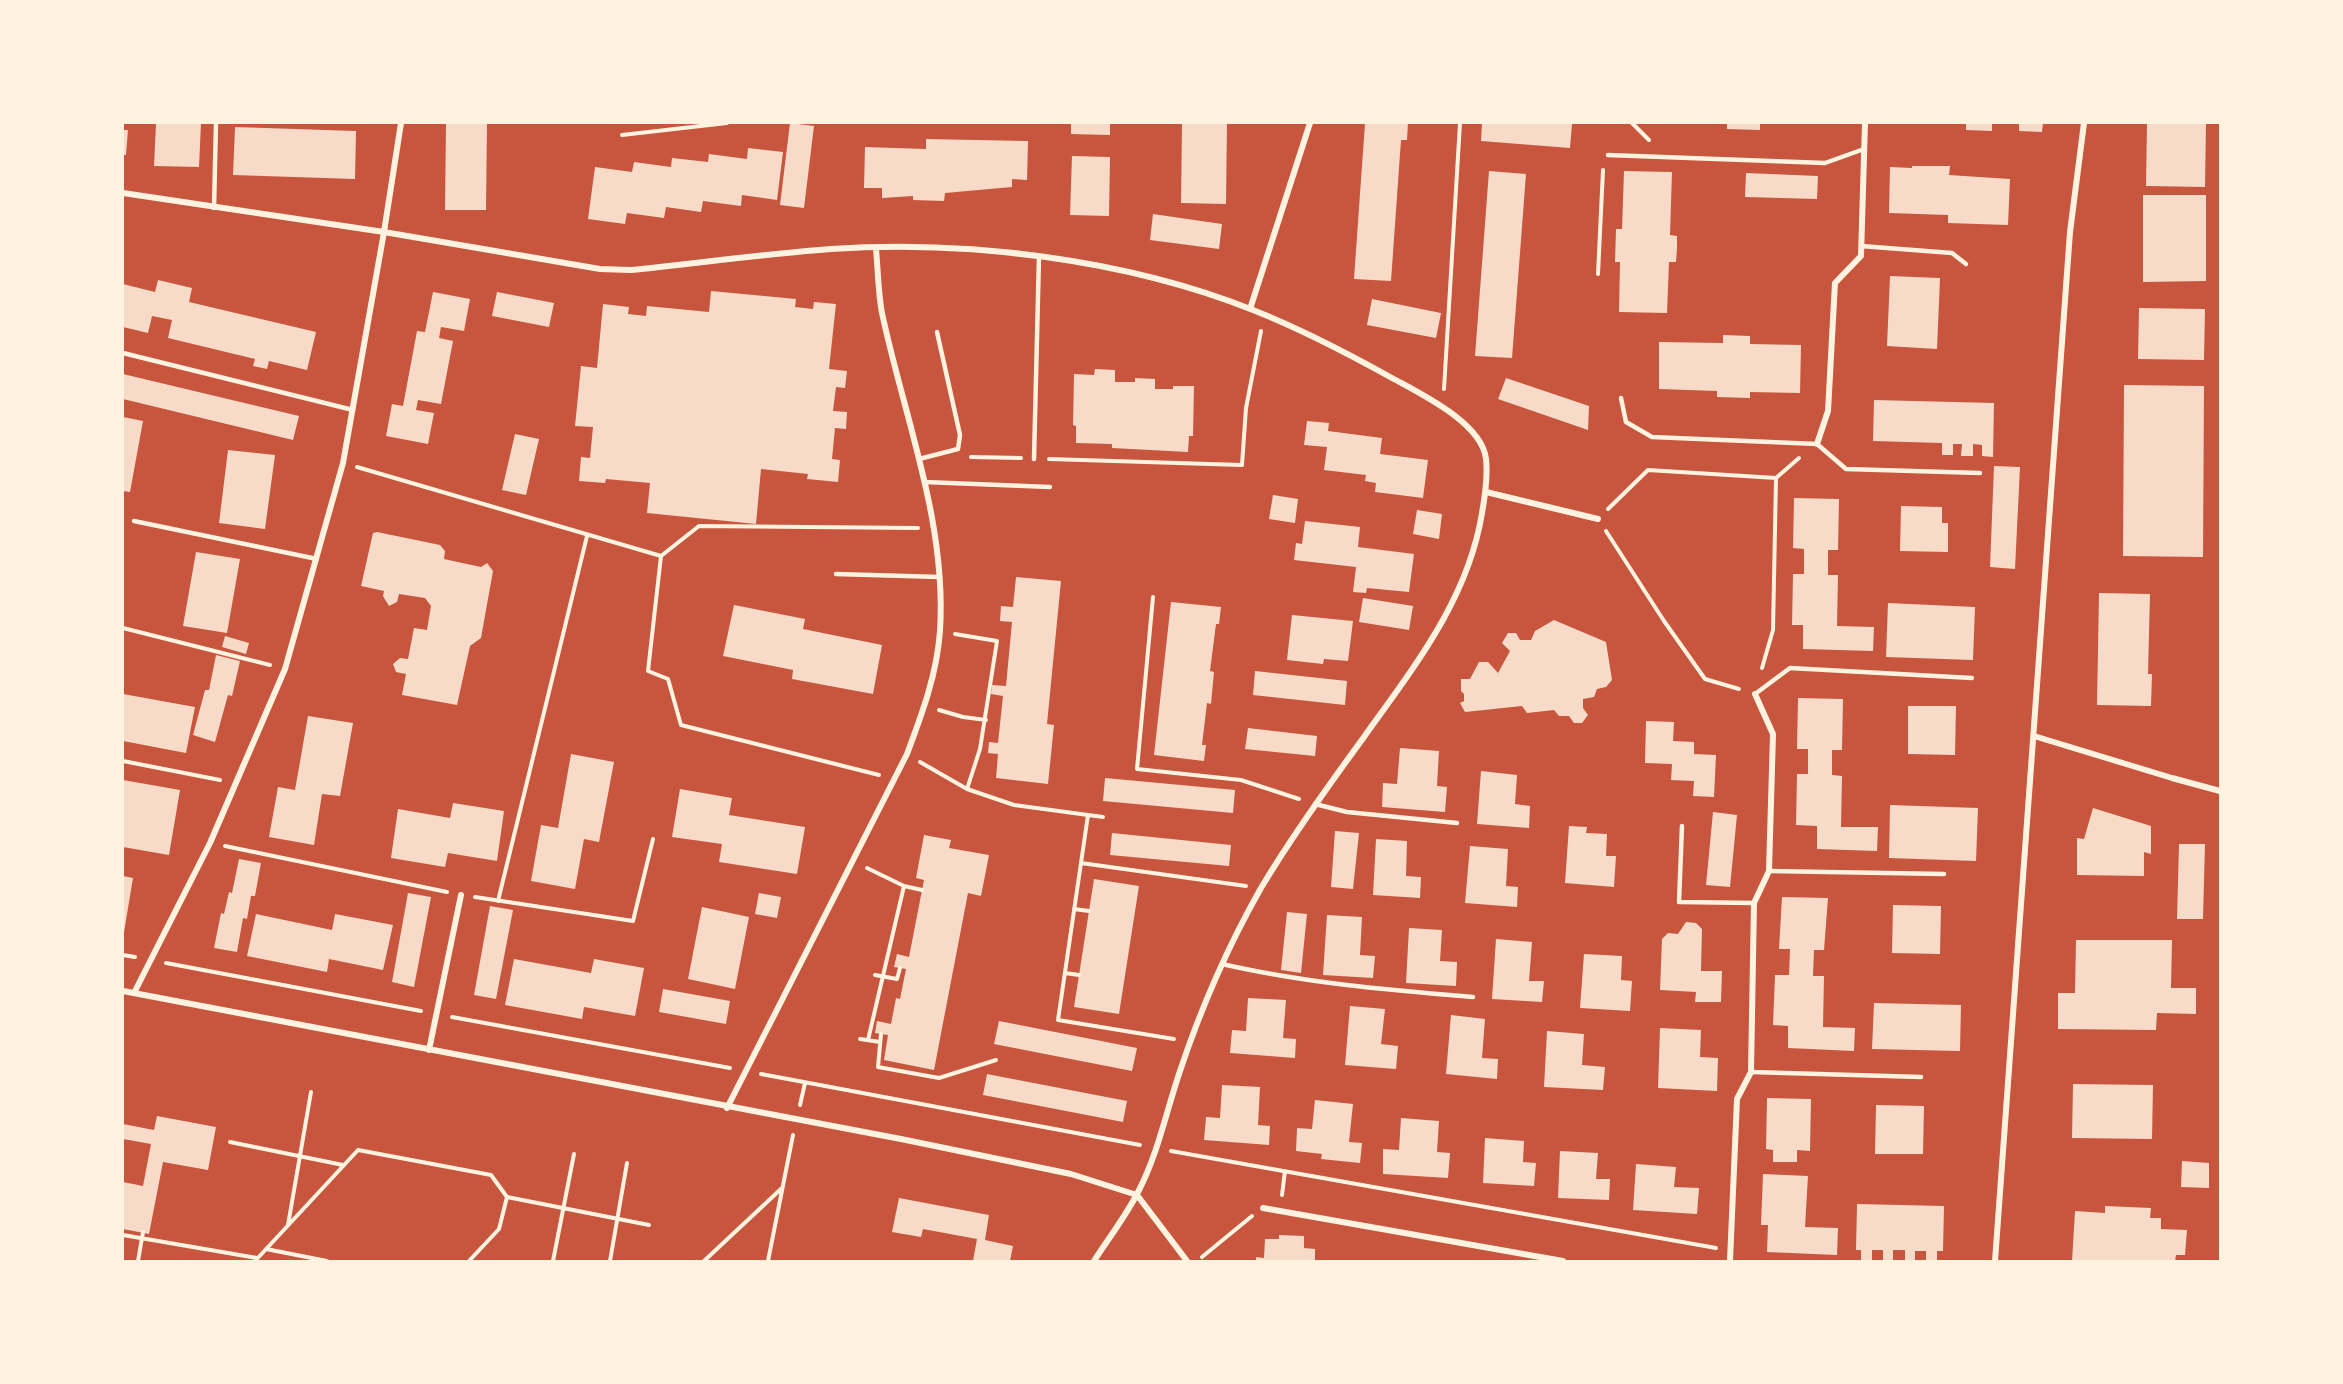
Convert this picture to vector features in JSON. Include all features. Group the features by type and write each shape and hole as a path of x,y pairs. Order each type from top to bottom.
{"street":[{"path":"134,993 210,843 285,669 343,463 401,123"},
{"path":"1250,309 1310,123"},
{"path":"1817,444 1828,411 1835,283 1861,256 1865,123"},
{"path":"1995,1261 2070,232 2084,123"},
{"path":"123,194 384,232 600,269 631,270 834,249 944,248 1039,256 1156,279 1250,309 1340,349 1442,407 1474,432 1486,454 1486,492 1473,552 1452,606 1403,682 1316,804 1260,891 1222,964 1190,1042 1157,1149 1137,1195 1094,1261"},
{"path":"727,1108 906,754 925,706 934,670 940,631 940,577 934,528 882,310 876,249"},
{"path":"1486,492 1598,519"},
{"path":"1730,1261 1737,1099 1751,1072 1754,903 1769,871 1773,734 1755,694"},
{"path":"2034,736 2172,778 2220,790"},
{"path":"429,1050 461,895"},
{"path":"123,991 727,1108 901,1139 1059,1172 1137,1195 1187,1261"},
{"path":"1263,1208 1563,1261"}],"lane":[{"path":"214,208 216,123"},
{"path":"1608,155 1825,163 1864,149"},
{"path":"1861,246 1952,253 1966,264"},
{"path":"1034,459 1039,256"},
{"path":"919,459 958,449 960,435 937,332"},
{"path":"123,353 353,410"},
{"path":"1621,398 1626,422 1652,437 1817,444 1846,469 1980,472"},
{"path":"924,482 1050,487"},
{"path":"134,521 317,559"},
{"path":"836,574 940,577"},
{"path":"1755,694 1790,668 1972,678"},
{"path":"1316,804 1347,812 1457,823"},
{"path":"1682,826 1679,902 1754,903"},
{"path":"1769,871 1944,874"},
{"path":"1222,964 1275,976 1352,986 1473,997"},
{"path":"1751,1072 1921,1077"}],"path":[{"path":"622,135 727,123"},
{"path":"1442,407 1460,123"},
{"path":"1598,274 1603,170 1608,155"},
{"path":"967,457 1242,465 1250,385 1258,338 1267,316"},
{"path":"1776,478 1773,630 1755,694 1705,679 1664,621 1598,519 1648,470 1776,478 1817,444"},
{"path":"343,463 661,556"},
{"path":"894,779 681,725 668,679 648,671 661,556 699,526 934,528"},
{"path":"498,901 587,536"},
{"path":"1153,597 1137,769 1241,780 1316,804"},
{"path":"123,628 285,669"},
{"path":"940,631 997,641 986,720 980,749 967,789"},
{"path":"925,706 963,717 986,720"},
{"path":"906,754 967,789 1014,805 1103,817"},
{"path":"123,761 236,783"},
{"path":"1088,815 1058,1020 1190,1042"},
{"path":"853,861 904,886 922,890"},
{"path":"1081,863 1238,883 1260,891"},
{"path":"868,1040 904,886"},
{"path":"1074,909 1089,911"},
{"path":"123,955 1157,1149 1732,1251"},
{"path":"875,975 897,979 900,968"},
{"path":"1065,973 1079,975"},
{"path":"881,1034 878,1067 939,1078 996,1060"},
{"path":"860,1039 880,1042"},
{"path":"288,1225 311,1092"},
{"path":"230,1142 344,1166"},
{"path":"123,1235 256,1260 358,1150 491,1175 507,1197 649,1226"},
{"path":"553,1261 574,1155"},
{"path":"610,1261 627,1163"},
{"path":"768,1261 786,1169"},
{"path":"1280,1210 1285,1171"},
{"path":"704,1261 782,1188"},
{"path":"469,1261 499,1229 507,1197"},
{"path":"1197,1261 1263,1208"},
{"path":"138,1261 142,1232"},
{"path":"266,1249 327,1261"}],"building":[{"path":"156,123 201,123 199,167 154,166"},
{"path":"446,123 487,123 486,210 445,210"},
{"path":"790,123 814,126 804,208 780,205"},
{"path":"1071,123 1110,123 1110,135 1071,134"},
{"path":"1182,123 1227,123 1226,204 1181,203"},
{"path":"1365,123 1408,123 1407,140 1401,140 1391,281 1354,279"},
{"path":"1482,123 1572,124 1570,148 1481,141"},
{"path":"1727,123 1760,123 1760,130 1727,129"},
{"path":"1966,123 1992,123 1992,131 1966,130"},
{"path":"2019,123 2043,123 2042,132 2019,131"},
{"path":"2147,123 2206,123 2205,187 2146,186"},
{"path":"235,127 356,131 355,179 233,175"},
{"path":"123,130 128,130 126,155 123,155"},
{"path":"926,139 1028,141 1027,180 1012,179 1012,187 945,193 944,201 913,200 913,196 882,198 882,188 864,188 865,147 926,149"},
{"path":"748,148 783,152 777,200 742,195 741,206 703,201 701,212 666,207 664,218 627,213 625,224 588,219 595,167 632,172 634,162 671,167 672,158 708,162 709,154 747,159"},
{"path":"1072,156 1110,157 1109,216 1070,215"},
{"path":"1912,166 1950,166 1949,175 2010,179 2008,225 1948,223 1948,215 1889,213 1890,167 1912,168"},
{"path":"1489,171 1526,174 1512,358 1475,356"},
{"path":"1624,171 1672,172 1670,235 1677,236 1677,248 1676,262 1669,262 1667,313 1619,312 1620,262 1615,262 1616,229 1622,229"},
{"path":"1746,173 1818,176 1817,199 1745,197"},
{"path":"2143,195 2206,195 2206,281 2143,282"},
{"path":"1153,214 1222,224 1219,249 1150,240"},
{"path":"1890,276 1940,278 1937,349 1887,346"},
{"path":"158,280 192,288 189,302 316,332 307,370 269,361 267,369 253,366 255,359 168,338 172,320 152,316 148,333 123,327 123,284 155,292"},
{"path":"711,291 796,299 795,307 813,309 814,302 836,304 829,369 847,371 845,388 836,387 833,411 847,412 846,429 835,428 832,459 840,460 838,482 807,479 808,474 761,469 756,524 647,513 650,483 606,479 605,483 579,481 581,457 590,458 593,427 575,426 581,366 597,368 603,304 629,307 628,314 646,316 647,306 709,312"},
{"path":"433,292 470,299 464,331 441,327 439,338 453,341 441,404 418,400 416,410 434,413 428,444 386,436 392,404 403,406 417,331 425,332"},
{"path":"497,292 554,303 549,327 492,316"},
{"path":"1372,299 1441,313 1436,338 1367,325"},
{"path":"2139,308 2205,309 2204,360 2138,359"},
{"path":"1723,335 1750,336 1750,344 1801,345 1800,393 1750,392 1750,398 1717,397 1717,391 1659,389 1659,342 1723,343"},
{"path":"1095,369 1115,370 1115,382 1135,382 1135,378 1155,379 1155,389 1194,386 1193,436 1189,436 1188,452 1112,448 1112,444 1076,443 1076,426 1073,425 1074,374 1094,375"},
{"path":"123,374 299,416 293,440 123,399"},
{"path":"1506,378 1589,406 1588,430 1498,399"},
{"path":"2124,385 2204,386 2203,557 2123,556"},
{"path":"1874,400 1994,403 1993,457 1982,456 1982,445 1973,444 1973,456 1961,456 1962,444 1953,444 1953,455 1942,455 1942,443 1873,441"},
{"path":"123,417 143,421 130,492 123,491"},
{"path":"1307,421 1329,423 1328,431 1382,438 1380,454 1428,460 1423,498 1375,492 1376,483 1365,481 1366,475 1324,470 1327,447 1304,445"},
{"path":"515,434 539,439 526,495 502,490"},
{"path":"228,450 275,455 265,529 219,523"},
{"path":"1994,466 2020,467 2015,569 1990,567"},
{"path":"1273,495 1298,499 1295,523 1269,519"},
{"path":"1794,498 1839,499 1838,550 1828,550 1828,575 1838,575 1837,626 1874,627 1873,651 1803,649 1803,625 1792,625 1793,574 1804,574 1804,549 1793,548"},
{"path":"1901,506 1942,507 1942,523 1948,523 1948,552 1900,551"},
{"path":"1417,510 1442,514 1439,539 1413,534"},
{"path":"1305,521 1360,527 1358,547 1414,554 1409,592 1367,588 1366,593 1353,592 1356,567 1294,560 1296,543 1302,544"},
{"path":"373,533 440,545 445,551 444,559 481,567 487,563 493,571 481,638 470,646 457,705 402,695 406,674 396,672 393,664 400,658 408,659 414,628 427,630 431,606 425,598 399,594 397,602 389,606 383,596 384,591 361,586"},
{"path":"196,552 240,559 227,633 183,626"},
{"path":"1016,577 1061,581 1047,724 1054,725 1048,784 996,778 998,754 988,753 989,742 998,743 1003,696 991,694 992,685 1006,686 1012,622 1000,621 1001,606 1013,607"},
{"path":"2099,593 2150,594 2148,674 2152,674 2151,706 2097,705"},
{"path":"1363,598 1413,606 1409,630 1359,622"},
{"path":"1171,602 1221,607 1219,624 1216,624 1210,671 1214,672 1211,704 1207,703 1202,745 1206,745 1204,761 1154,755"},
{"path":"1888,603 1975,607 1973,660 1886,657"},
{"path":"734,605 805,619 803,629 882,645 873,694 792,679 793,670 723,656"},
{"path":"1292,615 1353,621 1348,661 1324,659 1323,664 1287,660"},
{"path":"1554,620 1606,642 1612,680 1606,687 1597,689 1594,697 1583,699 1583,708 1588,715 1582,723 1574,723 1569,716 1559,716 1554,710 1527,713 1522,706 1465,712 1460,703 1464,701 1461,679 1470,679 1479,662 1488,662 1498,673 1510,651 1502,643 1508,633 1516,633 1520,640 1531,640 1535,631"},
{"path":"225,636 249,643 246,654 222,647"},
{"path":"216,655 240,661 232,696 228,695 215,742 193,735 205,690 209,690"},
{"path":"1255,671 1347,681 1345,705 1253,695"},
{"path":"123,694 195,707 186,753 123,741"},
{"path":"1798,698 1843,699 1842,750 1832,750 1832,775 1842,776 1841,827 1878,827 1877,851 1817,849 1817,826 1796,825 1797,774 1808,774 1808,749 1797,749"},
{"path":"1908,706 1956,706 1955,755 1908,754"},
{"path":"308,716 353,723 340,796 322,794 314,845 269,837 278,787 295,790"},
{"path":"1646,721 1674,722 1673,741 1694,742 1694,754 1716,755 1714,797 1693,796 1694,781 1671,780 1672,764 1645,763"},
{"path":"1248,728 1317,736 1315,756 1245,749"},
{"path":"1400,748 1439,751 1437,786 1447,787 1445,812 1382,807 1383,783 1397,784"},
{"path":"571,754 614,762 599,842 584,839 575,889 531,881 541,825 558,828"},
{"path":"1481,771 1517,775 1515,804 1530,806 1529,828 1477,824"},
{"path":"1105,778 1235,790 1233,813 1103,801"},
{"path":"123,780 180,790 169,855 123,847"},
{"path":"680,789 732,798 729,815 805,827 797,874 719,862 722,844 672,837"},
{"path":"453,803 504,811 497,861 448,853 445,867 391,858 398,809 450,818"},
{"path":"1890,805 1978,808 1976,861 1889,858"},
{"path":"2093,808 2151,826 2151,854 2144,852 2144,876 2077,875 2077,838 2084,839"},
{"path":"1713,812 1737,815 1730,887 1706,885"},
{"path":"1569,826 1587,827 1586,833 1607,834 1606,856 1616,856 1614,887 1565,883"},
{"path":"1335,831 1359,833 1353,889 1331,887"},
{"path":"1112,833 1231,845 1229,866 1110,855"},
{"path":"924,835 951,840 949,848 989,855 981,896 968,893 934,1070 884,1060 888,1035 875,1033 877,1021 891,1024 896,998 900,999 906,969 894,967 897,954 909,957 924,880 916,878"},
{"path":"1376,839 1407,841 1406,876 1421,877 1420,898 1373,895"},
{"path":"2179,844 2205,844 2203,919 2177,919"},
{"path":"1470,846 1508,849 1506,886 1518,887 1517,907 1465,903"},
{"path":"239,859 261,863 255,896 251,896 247,919 243,918 237,952 214,948 221,913 224,914 229,892 232,893"},
{"path":"123,876 133,878 124,932 123,932"},
{"path":"1094,879 1139,886 1119,1014 1074,1007"},
{"path":"408,893 431,897 414,987 392,982"},
{"path":"759,893 781,897 777,918 755,914"},
{"path":"1782,897 1828,898 1824,950 1814,950 1813,976 1824,976 1823,1027 1855,1028 1854,1051 1788,1048 1788,1026 1773,1025 1775,975 1789,975 1790,949 1779,949"},
{"path":"1893,905 1941,906 1940,954 1892,953"},
{"path":"490,906 513,910 496,999 474,995"},
{"path":"702,907 749,917 735,989 688,979"},
{"path":"1287,912 1307,914 1301,973 1281,970"},
{"path":"256,914 332,930 335,914 393,925 383,970 329,959 327,972 247,956"},
{"path":"1327,915 1362,917 1360,955 1375,956 1373,978 1323,975"},
{"path":"1686,922 1696,923 1702,929 1701,971 1722,971 1721,1002 1695,1002 1696,992 1660,990 1662,939 1668,933 1678,934"},
{"path":"1409,928 1442,930 1440,961 1457,962 1456,986 1406,983"},
{"path":"1496,939 1532,942 1529,981 1544,981 1542,1002 1492,999"},
{"path":"2076,940 2172,940 2171,988 2196,988 2196,1014 2157,1013 2156,1030 2058,1029 2058,993 2075,993"},
{"path":"1584,954 1622,956 1621,980 1632,981 1630,1011 1580,1008"},
{"path":"514,959 591,973 594,959 644,968 635,1016 584,1007 582,1019 505,1005"},
{"path":"663,989 730,1001 726,1024 659,1012"},
{"path":"1248,998 1286,1000 1283,1038 1296,1039 1295,1058 1230,1053 1232,1030 1246,1031"},
{"path":"1874,1003 1961,1005 1960,1051 1872,1049"},
{"path":"1350,1006 1385,1009 1381,1044 1398,1046 1396,1069 1345,1065"},
{"path":"1451,1015 1485,1019 1482,1058 1498,1059 1497,1079 1446,1074"},
{"path":"999,1021 1137,1048 1132,1071 994,1044"},
{"path":"1660,1028 1701,1030 1700,1057 1718,1058 1717,1091 1658,1088"},
{"path":"1547,1031 1584,1034 1582,1065 1605,1067 1603,1090 1544,1087"},
{"path":"987,1074 1127,1101 1123,1122 983,1095"},
{"path":"2073,1084 2153,1085 2152,1139 2072,1138"},
{"path":"1222,1085 1260,1087 1258,1125 1270,1126 1269,1145 1204,1140 1206,1117 1220,1118"},
{"path":"1767,1098 1811,1099 1810,1151 1797,1150 1797,1162 1773,1162 1773,1150 1766,1149"},
{"path":"1315,1100 1353,1104 1349,1142 1362,1143 1360,1163 1321,1159 1322,1154 1296,1151 1297,1128 1312,1129"},
{"path":"1876,1105 1924,1106 1923,1154 1875,1154"},
{"path":"157,1116 216,1127 208,1170 163,1162 149,1234 123,1229 123,1182 143,1186 151,1144 123,1139 123,1124 154,1130"},
{"path":"1401,1118 1439,1121 1437,1152 1450,1153 1448,1178 1383,1174 1383,1149 1399,1150"},
{"path":"1485,1138 1524,1141 1523,1162 1536,1163 1534,1186 1483,1183"},
{"path":"1560,1151 1598,1153 1596,1179 1610,1179 1609,1200 1558,1198"},
{"path":"2182,1161 2209,1163 2209,1188 2181,1187"},
{"path":"1636,1164 1676,1167 1674,1187 1699,1188 1697,1214 1633,1210"},
{"path":"1763,1174 1808,1176 1805,1227 1838,1228 1837,1255 1767,1252 1768,1225 1761,1225"},
{"path":"899,1198 989,1215 985,1240 1013,1246 1010,1261 973,1261 977,1239 923,1229 921,1237 892,1232"},
{"path":"1857,1204 1944,1206 1943,1251 1937,1251 1937,1261 1926,1261 1926,1251 1915,1251 1915,1261 1905,1261 1905,1250 1893,1250 1893,1261 1883,1261 1883,1250 1872,1250 1872,1261 1861,1260 1861,1250 1856,1250"},
{"path":"2105,1206 2151,1208 2150,1218 2161,1218 2161,1229 2187,1230 2185,1255 2176,1255 2175,1261 2072,1261 2075,1211 2105,1213"},
{"path":"1279,1235 1304,1236 1304,1248 1315,1249 1315,1261 1256,1261 1256,1257 1264,1258 1265,1239 1279,1239"}]}
